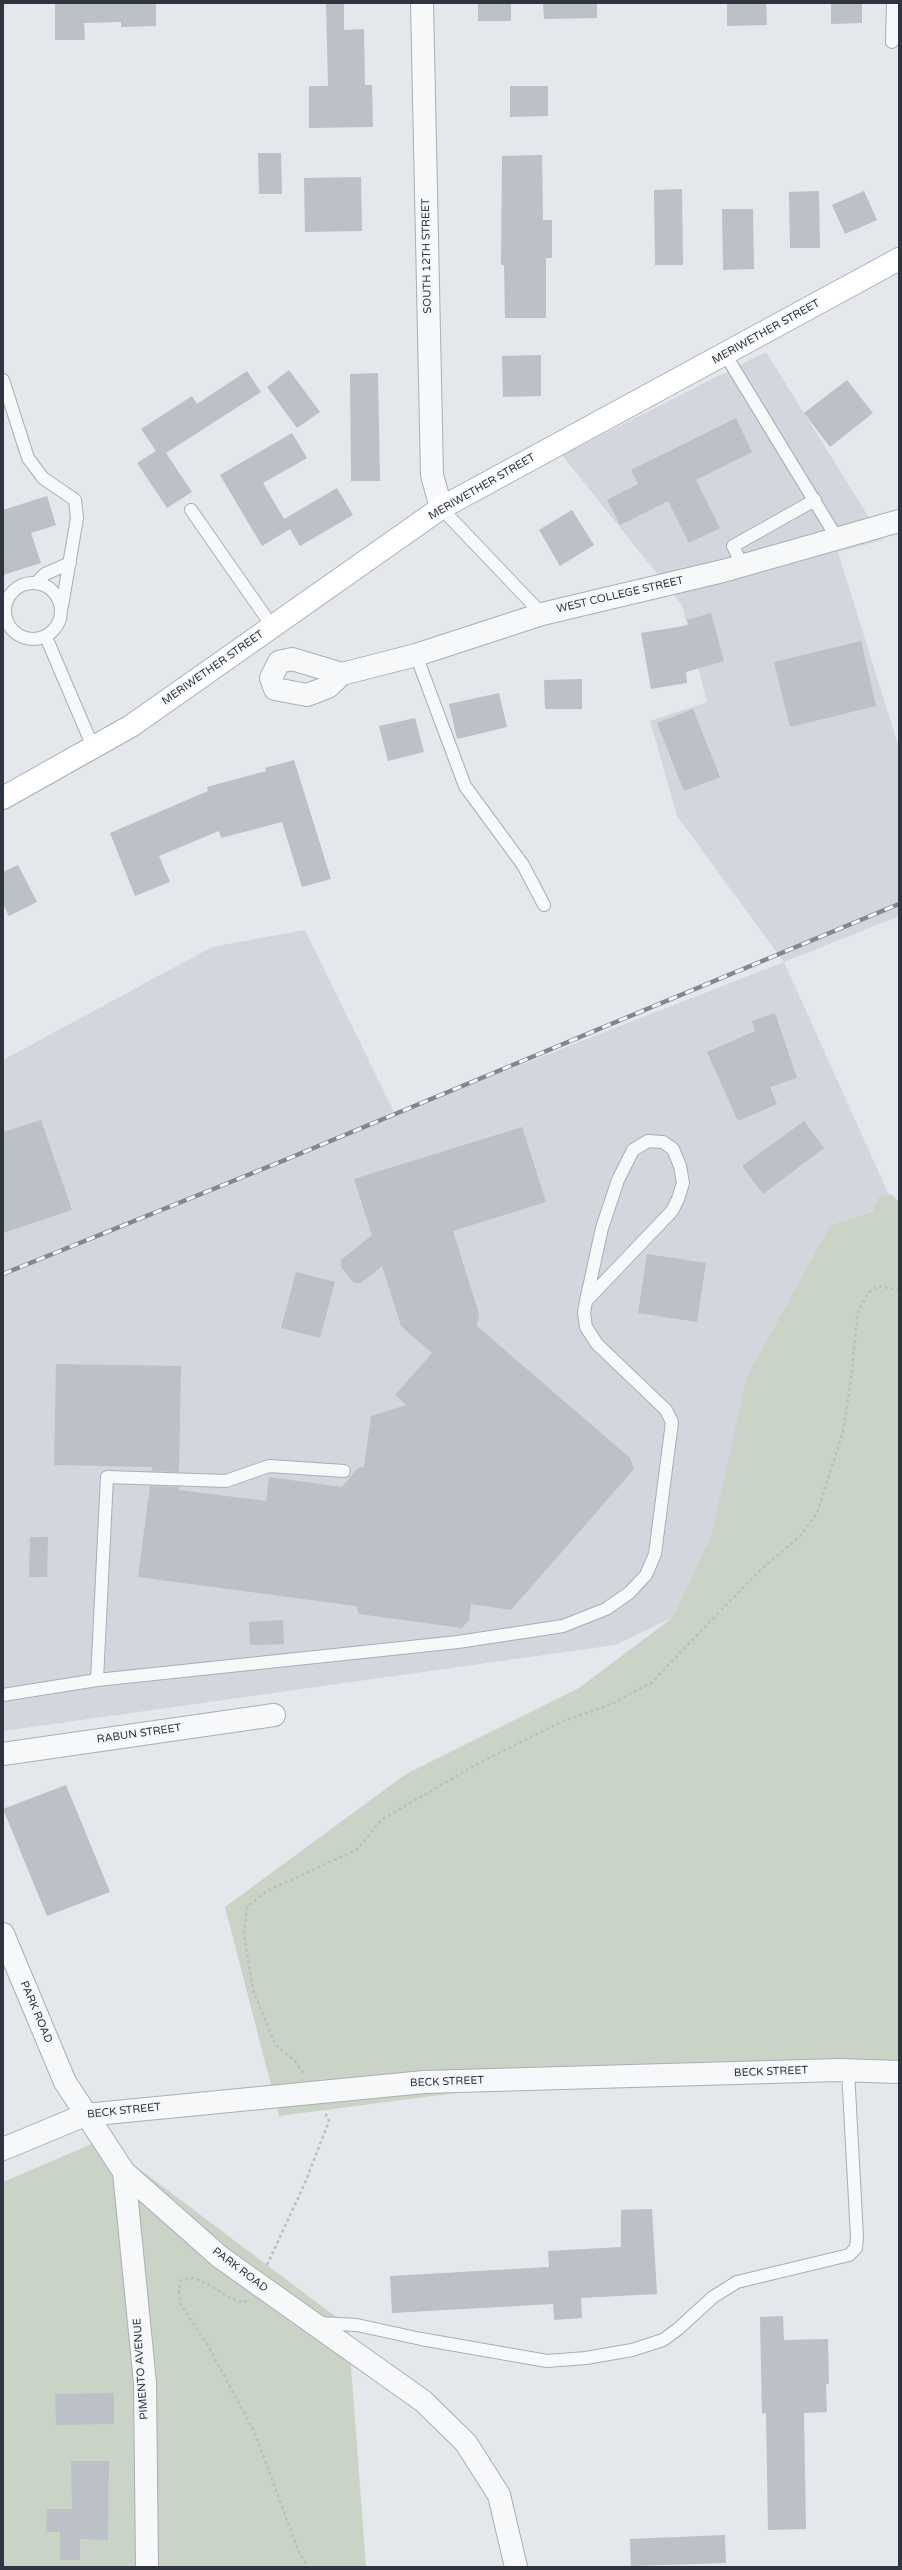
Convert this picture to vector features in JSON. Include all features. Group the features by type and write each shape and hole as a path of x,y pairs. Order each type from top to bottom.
{"street":[{"name":"SOUTH 12TH STREET","path":"422,3 432,475 441,508"},
{"name":"MERIWETHER STREET","path":"3,798 131,726 441,508 899,259"},
{"name":"WEST COLLEGE STREET","path":"342,674 416,655 542,614 742,565 899,520"},
{"name":"RABUN STREET","path":"3,1754 274,1714"},
{"name":"PARK ROAD","path":"3,1934 65,2082 85,2115 124,2172 220,2258 423,2401 466,2443 499,2495 516,2567"},
{"name":"BECK STREET","path":"3,2149 85,2115 424,2082 848,2071 899,2072"},
{"name":"PIMENTO AVENUE","path":"124,2172 145,2383 147,2567"}],"lane":[{"path":"892,42 893,3"},
{"path":"726,354 837,538"},
{"path":"3,380 28,458 43,478 75,500 77,518 70,563 59,624 46,637 28,639 7,627 6,601 18,586 37,582 45,574 70,563"},
{"path":"742,565 733,546 815,500"},
{"path":"441,508 542,614"},
{"path":"191,510 272,626"},
{"path":"37,582 53,590 62,606"},
{"path":"46,637 93,747"},
{"path":"416,655 465,786 523,865 544,905"},
{"path":"3,1694 97,1680 458,1642 564,1626 606,1609 629,1593 646,1575 655,1554 672,1422 666,1410 597,1344 586,1327 584,1313 586,1301 602,1228 618,1180 633,1150 648,1141 664,1142 673,1149 680,1166 683,1183 678,1199 672,1211 586,1301"},
{"path":"97,1680 107,1477 226,1481 269,1466 344,1471"},
{"path":"312,2323 357,2325 421,2339 547,2360 586,2358 632,2350 663,2340 678,2329 713,2297 737,2282 850,2255 856,2248 857,2237 848,2071"}],"path":[{"path":"309,2567 300,2555 254,2431 207,2344 180,2303 181,2280 194,2278 208,2284 230,2298 244,2303 259,2285 305,2183 330,2121 315,2092 295,2061 275,2044 253,1990 244,1934 247,1907 267,1890 358,1849 381,1820 477,1764 563,1721 612,1704 651,1682 758,1572 800,1536 817,1513 843,1432 850,1386 858,1312 868,1293 878,1286 899,1290"}],"shaded area":[{"path":"766,352 883,540 838,552 899,748 899,916 784,962 677,816 650,721 707,702 682,605 562,455"},
{"path":"305,930 395,1114 784,962 893,1204 830,1225 746,1378 711,1536 672,1618 615,1645 3,1731 3,1060 212,947"}],"green space":[{"path":"891,1194 899,1202 899,2083 587,2076 279,2116 225,1907 406,1774 579,1688 672,1618 711,1536 746,1378 830,1225 873,1211 879,1197"},
{"path":"101,2140 348,2326 366,2567 3,2567 3,2182"}],"building":[{"path":"55,3 156,3 156,26 121,27 121,22 84,23 85,40 55,40"},
{"path":"326,3 344,3 344,30 364,29 365,85 372,85 373,127 309,128 309,86 328,86"},
{"path":"478,3 511,3 511,21 478,21"},
{"path":"543,3 597,3 597,18 544,19"},
{"path":"727,3 766,3 767,25 727,26"},
{"path":"831,3 862,3 862,23 831,24"},
{"path":"510,86 548,86 548,116 510,117"},
{"path":"258,153 281,153 282,194 259,194"},
{"path":"542,155 543,220 552,220 552,258 546,258 546,318 505,318 504,265 501,265 502,156"},
{"path":"361,177 362,231 305,232 304,178"},
{"path":"682,189 683,265 655,265 654,190"},
{"path":"819,191 820,248 790,248 789,192"},
{"path":"864,191 877,220 845,234 832,205"},
{"path":"722,209 753,209 754,269 723,270"},
{"path":"541,355 541,396 503,397 502,356"},
{"path":"289,370 320,412 297,428 267,387"},
{"path":"247,371 261,392 166,453 192,492 167,508 137,463 156,451 141,429 192,396 197,404"},
{"path":"378,373 380,481 351,481 350,374"},
{"path":"847,380 873,413 830,447 804,413"},
{"path":"736,418 752,452 696,480 720,528 689,543 668,501 620,525 607,500 638,484 631,470"},
{"path":"292,433 307,458 263,483 284,519 337,488 353,515 300,546 290,529 262,546 220,475"},
{"path":"47,496 56,525 31,533 41,563 3,575 3,510"},
{"path":"572,510 594,545 560,566 539,530"},
{"path":"711,613 724,661 686,672 687,683 651,689 641,633 689,625 687,620"},
{"path":"861,641 876,706 790,727 774,662"},
{"path":"582,679 582,709 545,709 544,680"},
{"path":"499,693 507,727 457,739 449,704"},
{"path":"693,709 720,777 684,791 657,723"},
{"path":"415,718 424,752 388,761 379,726"},
{"path":"294,760 331,879 302,887 282,822 221,838 219,831 159,856 170,882 135,896 110,833 208,791 207,787 266,771 265,768"},
{"path":"18,865 37,902 9,916 3,904 3,872"},
{"path":"775,1013 797,1078 770,1087 777,1104 738,1121 707,1052 755,1031 752,1021"},
{"path":"41,1120 72,1210 3,1233 3,1132"},
{"path":"804,1121 824,1148 763,1194 742,1166"},
{"path":"522,1127 546,1202 453,1231 479,1314 477,1326 630,1458 634,1469 511,1610 471,1604 469,1620 462,1628 359,1614 356,1606 138,1577 150,1486 179,1487 179,1490 266,1501 269,1477 342,1487 358,1468 364,1467 371,1416 406,1405 395,1395 432,1353 401,1326 382,1266 361,1283 354,1283 341,1267 341,1260 372,1235 354,1179"},
{"path":"647,1254 706,1263 697,1322 638,1313"},
{"path":"296,1272 335,1282 320,1338 281,1328"},
{"path":"56,1364 181,1366 179,1472 152,1471 152,1467 54,1465"},
{"path":"30,1537 48,1537 47,1577 29,1577"},
{"path":"283,1620 284,1644 250,1645 249,1622"},
{"path":"66,1785 110,1892 47,1916 3,1809"},
{"path":"652,2209 657,2294 581,2298 582,2318 554,2320 553,2304 392,2313 390,2276 549,2267 548,2251 621,2247 621,2210"},
{"path":"783,2316 784,2340 828,2339 829,2384 826,2384 827,2412 804,2413 806,2529 768,2530 766,2413 762,2414 760,2317"},
{"path":"114,2393 114,2424 56,2425 55,2394"},
{"path":"71,2461 109,2461 108,2540 80,2539 80,2560 60,2560 60,2532 46,2532 47,2509 72,2509"},
{"path":"725,2535 726,2563 631,2566 630,2539"}],"railway":[{"path":"3,1274 280,1162 899,904"}]}
